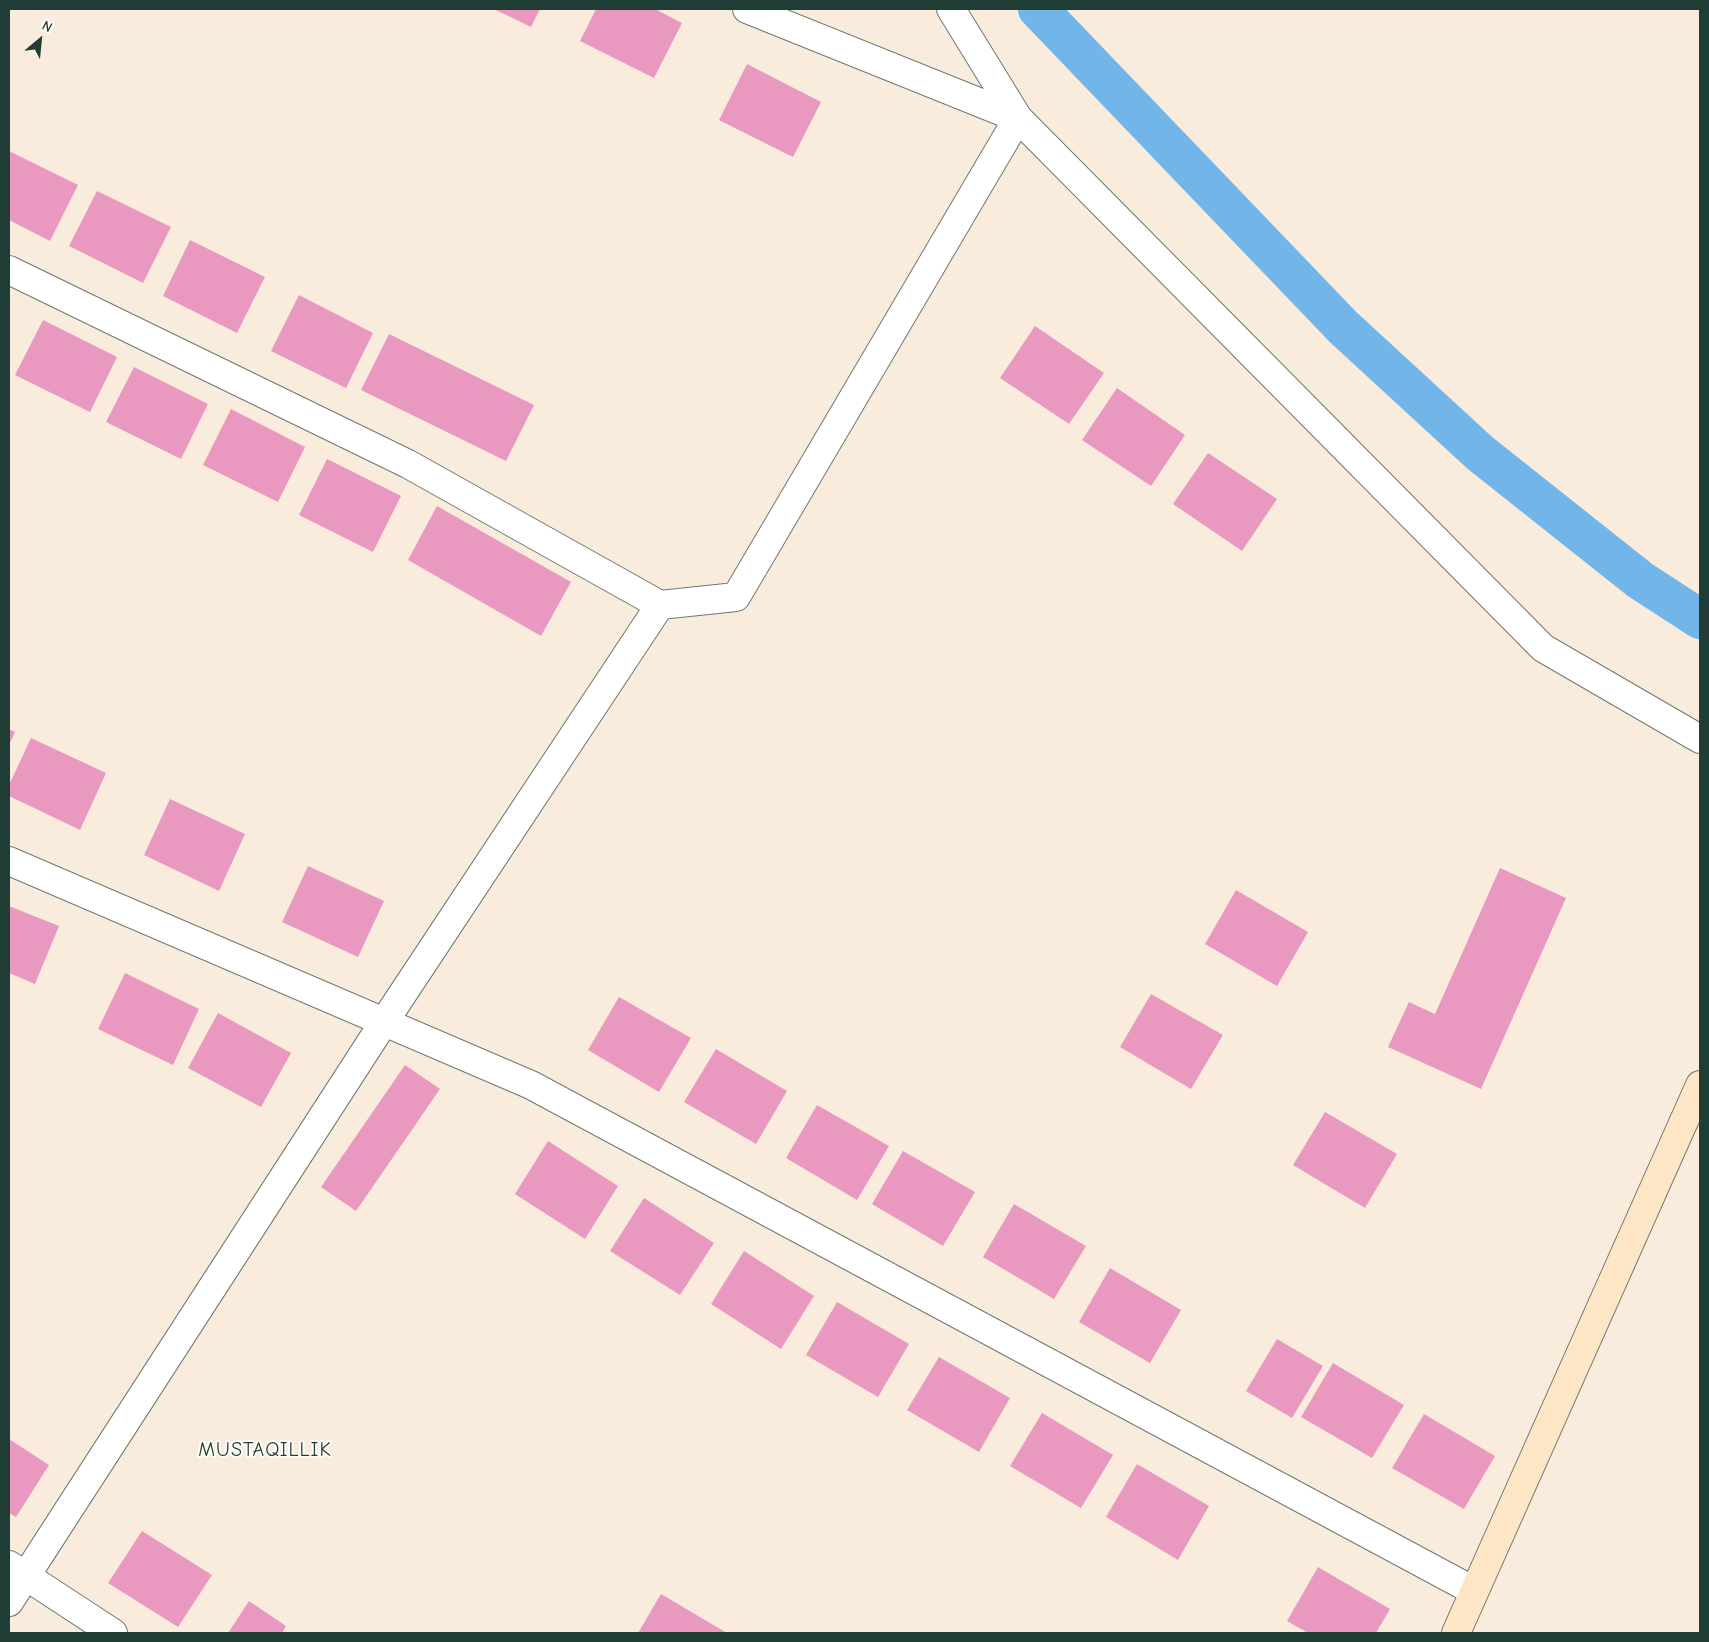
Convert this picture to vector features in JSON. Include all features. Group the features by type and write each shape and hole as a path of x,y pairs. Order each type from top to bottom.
{"street":[{"path":"747,9 1018,118"},
{"path":"951,9 1018,118 1543,648 1700,740"},
{"path":"9,270 408,464 660,605 736,597 1018,118"},
{"path":"9,1602 17,1571 660,605"},
{"path":"9,861 531,1084 1474,1591"},
{"path":"1456,1633 1700,1085"},
{"path":"17,1571 113,1633"}],"building":[{"path":"494,9 540,9 531,27"},
{"path":"596,9 655,9 682,23 654,78 580,41"},
{"path":"747,64 821,102 793,157 719,120"},
{"path":"9,151 78,185 50,241 9,220"},
{"path":"97,191 171,227 143,283 69,246"},
{"path":"190,240 265,277 237,333 163,296"},
{"path":"299,295 373,333 346,388 271,351"},
{"path":"43,320 117,357 90,412 15,375"},
{"path":"1035,326 1104,373 1069,424 1000,378"},
{"path":"389,334 534,405 506,461 361,390"},
{"path":"134,367 208,404 181,459 106,422"},
{"path":"1117,388 1185,435 1151,486 1082,440"},
{"path":"231,409 305,447 278,502 203,465"},
{"path":"1208,453 1277,499 1242,551 1173,504"},
{"path":"327,459 401,496 373,552 299,515"},
{"path":"437,506 571,582 541,636 408,560"},
{"path":"9,729 15,732 9,745"},
{"path":"31,738 106,773 80,830 9,796 9,785"},
{"path":"170,799 245,834 219,891 144,855"},
{"path":"308,866 384,901 358,957 282,922"},
{"path":"1500,868 1566,898 1481,1089 1388,1047 1409,1002 1435,1014"},
{"path":"1236,890 1308,932 1277,986 1205,944"},
{"path":"9,906 59,926 35,984 9,973"},
{"path":"125,973 199,1009 173,1065 98,1029"},
{"path":"1151,994 1223,1035 1191,1089 1120,1047"},
{"path":"619,997 691,1038 659,1092 588,1050"},
{"path":"218,1013 291,1053 261,1107 188,1068"},
{"path":"716,1049 787,1091 756,1144 684,1102"},
{"path":"405,1065 440,1089 356,1211 321,1187"},
{"path":"817,1105 889,1146 857,1200 786,1158"},
{"path":"1325,1112 1397,1154 1365,1208 1293,1165"},
{"path":"548,1141 618,1186 585,1239 515,1194"},
{"path":"903,1151 975,1192 943,1246 872,1204"},
{"path":"644,1198 714,1243 680,1295 610,1251"},
{"path":"1014,1204 1086,1246 1054,1299 983,1257"},
{"path":"744,1251 814,1296 781,1349 711,1304"},
{"path":"1110,1268 1181,1310 1150,1363 1079,1322"},
{"path":"837,1302 909,1344 878,1397 806,1355"},
{"path":"1277,1339 1323,1366 1292,1418 1246,1391"},
{"path":"939,1357 1010,1398 979,1452 907,1410"},
{"path":"1333,1363 1404,1405 1372,1458 1301,1417"},
{"path":"1042,1413 1113,1455 1081,1508 1010,1466"},
{"path":"1424,1414 1495,1456 1464,1509 1392,1468"},
{"path":"9,1439 49,1465 16,1517 9,1513"},
{"path":"1137,1464 1209,1506 1178,1560 1106,1517"},
{"path":"142,1531 212,1575 178,1627 108,1583"},
{"path":"1318,1567 1390,1609 1376,1633 1308,1633 1287,1621"},
{"path":"661,1594 727,1633 638,1633"},
{"path":"249,1601 286,1626 282,1633 228,1633"}],"waterway":[{"path":"1038,9 1343,327 1480,453 1640,580 1700,619"}],"district":[{"name":"MUSTAQILLIK","path":"265,1450"}]}
